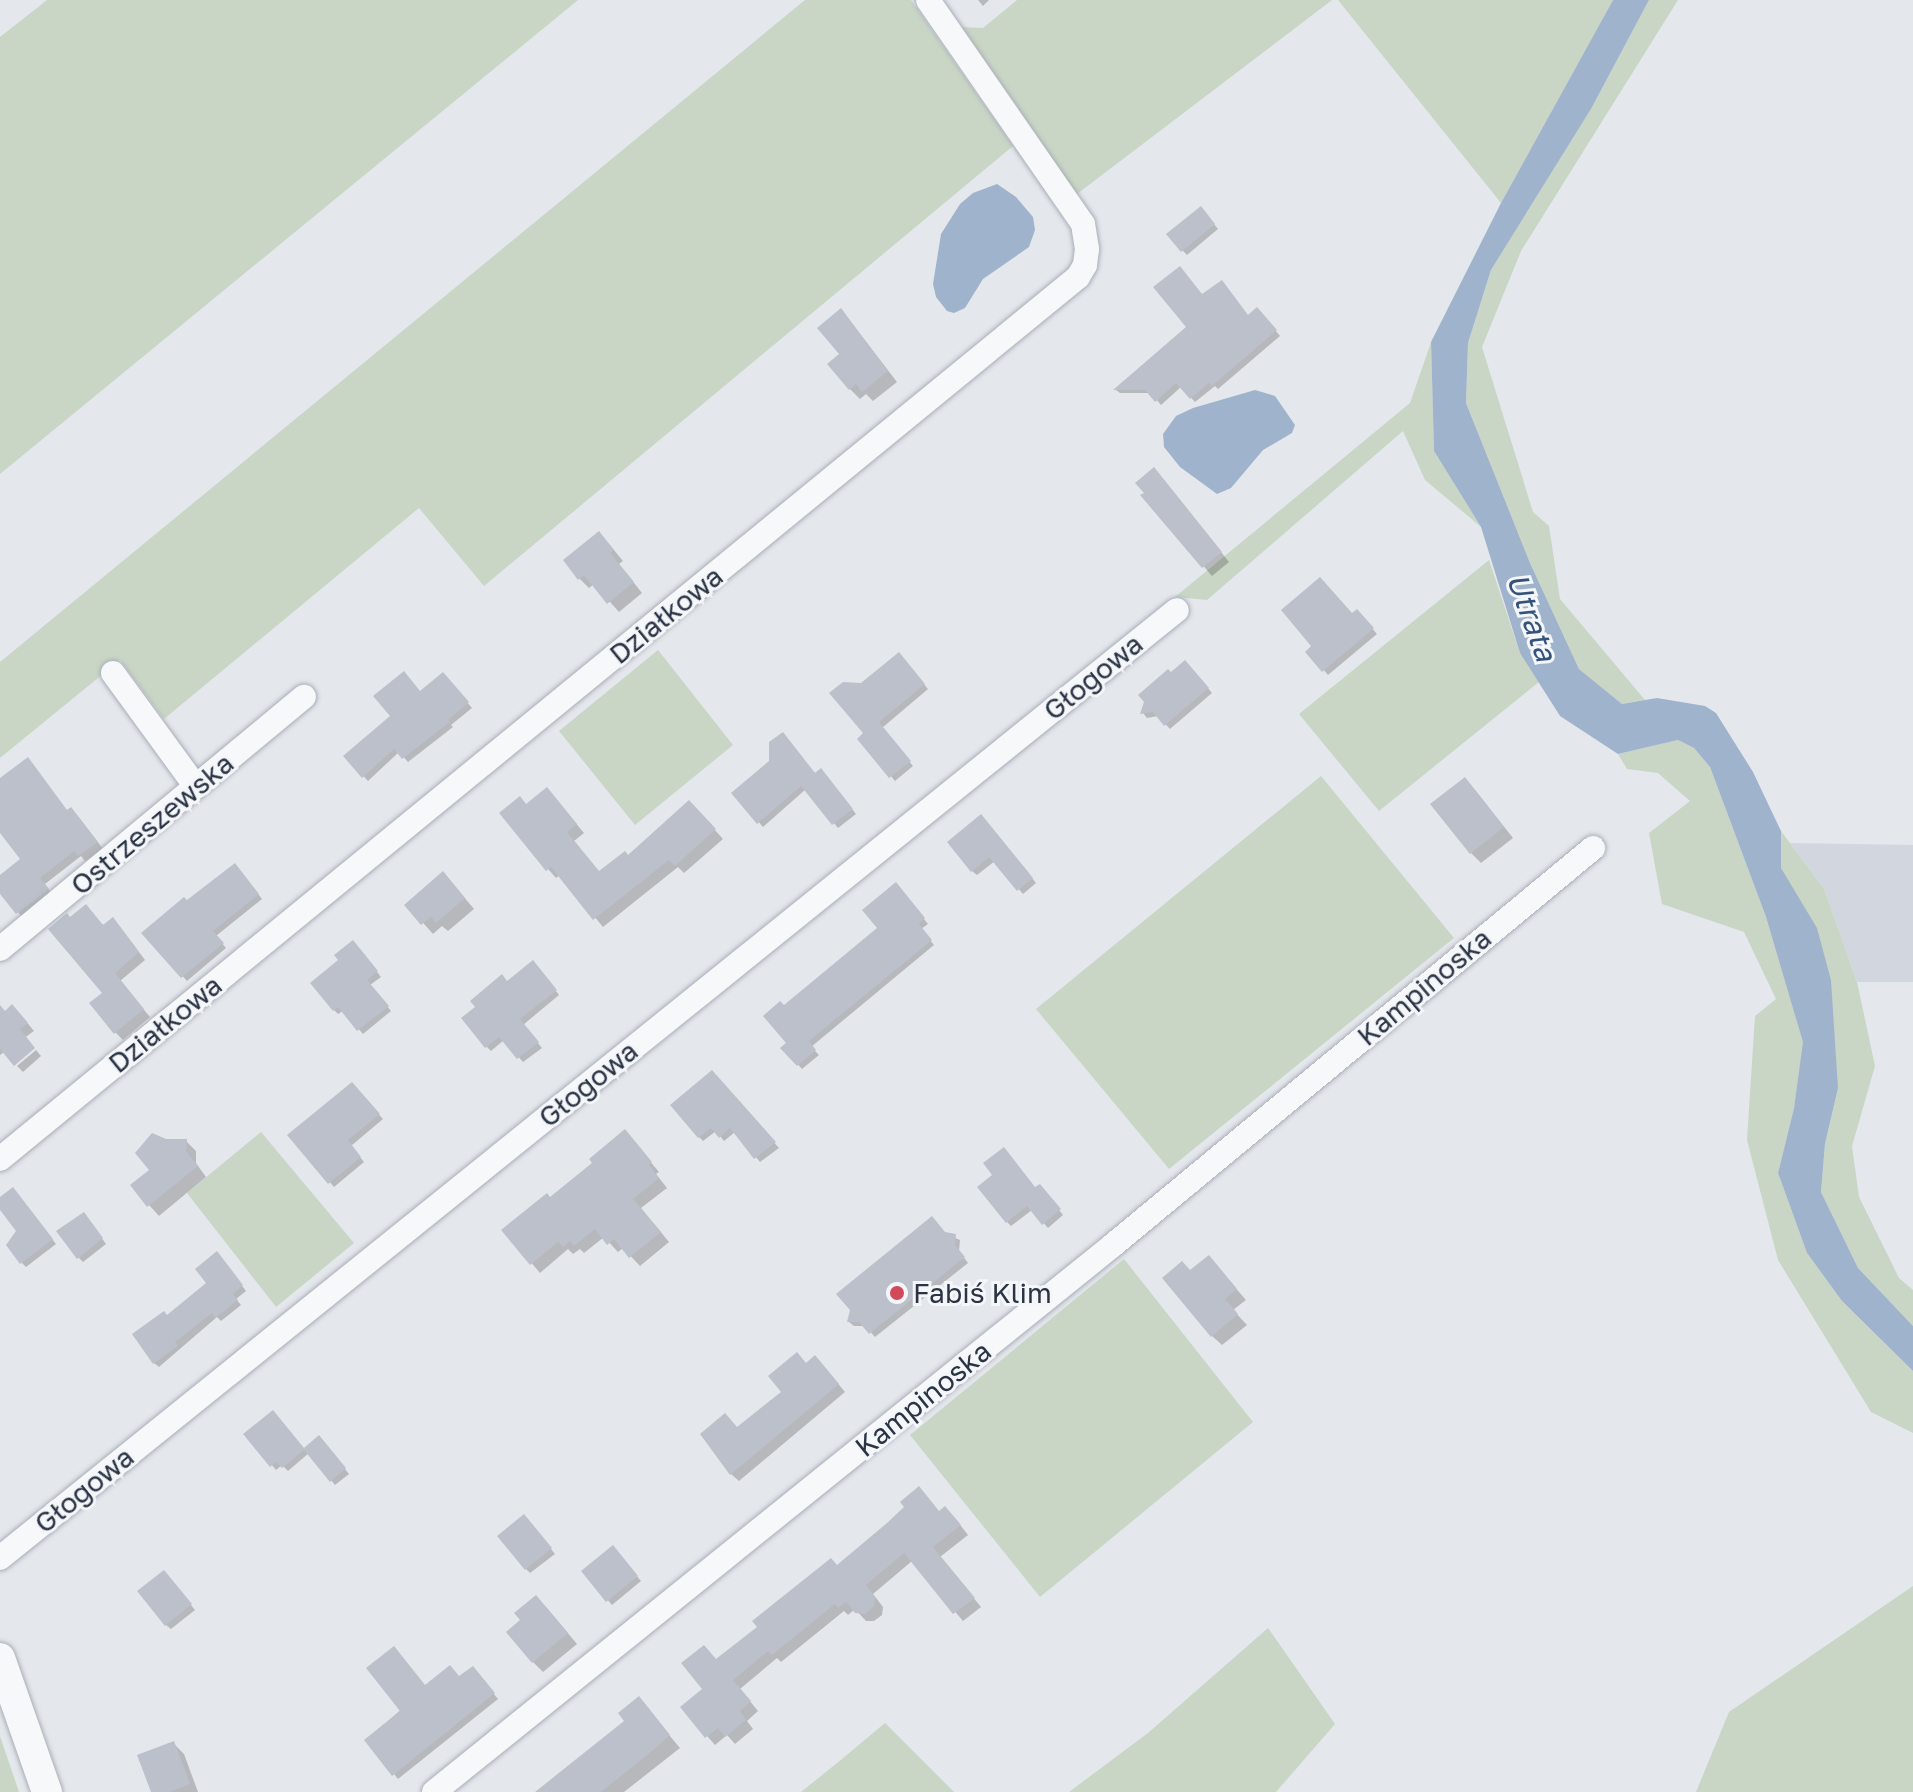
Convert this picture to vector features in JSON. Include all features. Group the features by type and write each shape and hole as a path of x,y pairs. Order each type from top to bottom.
{"street":[{"name":"Działkowa","path":"0,1159 1078,277 1085,265 1087,249 1083,224 928,0"},
{"name":"Głogowa","path":"0,1558 1177,610"},
{"path":"113,673 196,787"},
{"name":"Ostrzeszewska","path":"0,949 304,697"},
{"name":"Kampinoska","path":"434,1792 1101,1255 1593,848"},
{"path":"0,1658 7,1700 47,1792"}],"shaded area":[{"path":"1790,843 1913,845 1913,982 1857,982 1824,889"}],"green space":[{"path":"47,0 578,0 0,474 0,37"},
{"path":"805,0 911,0 1013,146 484,586 419,508 164,719 120,660 0,758 0,662"},
{"path":"1017,0 1332,0 1077,194 962,27 983,28"},
{"path":"1338,0 1613,0 1501,203"},
{"path":"1649,0 1678,0 1521,251 1482,347 1533,512 1549,526 1560,599 1645,700 1622,704 1579,669 1530,563 1466,403 1468,343 1491,270 1591,109"},
{"path":"1431,342 1434,451 1481,527 1425,480 1403,431 1207,600 1175,597 1410,403"},
{"path":"1489,560 1520,653 1539,682 1379,811 1299,714"},
{"path":"658,650 733,745 635,825 559,731"},
{"path":"1678,740 1694,748 1710,767 1766,917 1804,1042 1794,1108 1778,1173 1807,1253 1842,1301 1913,1371 1913,1433 1871,1412 1778,1260 1747,1140 1755,1016 1776,999 1744,932 1662,904 1649,833 1690,801 1658,773 1627,769 1618,754"},
{"path":"1321,776 1454,938 1169,1169 1036,1009"},
{"path":"1781,831 1824,889 1857,982 1875,1066 1852,1146 1859,1197 1899,1278 1913,1290 1913,1326 1858,1268 1821,1192 1825,1144 1838,1088 1781,868"},
{"path":"261,1132 354,1243 276,1307 187,1193"},
{"path":"1124,1259 1253,1422 1040,1597 910,1435"},
{"path":"1913,1586 1913,1792 1696,1792 1729,1712"},
{"path":"1268,1628 1335,1724 1276,1792 1069,1792 1148,1733"},
{"path":"885,1723 954,1792 801,1792 842,1759"},
{"path":"0,1736 3,1745 19,1792 0,1792"}],"water":[{"name":"Utrata","path":"1613,0 1649,0 1591,109 1491,270 1468,343 1466,403 1530,563 1579,669 1622,704 1657,698 1705,706 1716,713 1753,772 1781,831 1781,868 1817,928 1831,980 1838,1088 1825,1144 1821,1192 1858,1268 1913,1326 1913,1371 1842,1301 1807,1253 1778,1173 1794,1108 1803,1042 1766,917 1710,767 1694,748 1678,740 1618,754 1560,716 1520,653 1481,527 1434,451 1431,342 1501,203"},
{"path":"997,184 1016,197 1033,217 1035,230 1029,247 983,279 965,308 954,313 947,311 936,297 933,284 941,234 960,204 973,193"},
{"path":"1255,390 1275,396 1295,425 1292,433 1263,450 1231,488 1217,494 1180,467 1164,447 1163,434 1176,416"}],"building":[{"path":"1201,206 1215,224 1181,252 1166,234"},
{"path":"1180,266 1202,294 1222,280 1248,315 1257,307 1277,330 1212,386 1209,383 1190,399 1176,383 1155,402 1145,390 1113,390 1186,327 1153,287"},
{"path":"841,308 888,371 862,392 856,384 849,390 827,364 839,354 817,328"},
{"path":"1154,467 1222,552 1202,568 1140,495 1144,493 1135,483"},
{"path":"599,531 614,550 610,553 634,582 607,604 584,575 578,580 563,560"},
{"path":"1320,577 1352,613 1357,609 1374,628 1322,672 1305,652 1311,646 1281,610"},
{"path":"899,652 925,684 879,722 911,761 889,778 857,739 863,733 829,693 843,682 861,683"},
{"path":"1185,660 1209,688 1164,726 1153,712 1140,714 1144,702 1138,695 1168,669 1171,672"},
{"path":"404,671 420,691 443,672 469,702 448,720 450,722 402,759 394,749 362,778 343,756 390,716 373,696"},
{"path":"783,732 815,773 821,768 853,809 832,825 801,786 757,824 731,793 769,761 769,742"},
{"path":"28,757 67,810 71,807 98,842 78,856 74,851 40,878 49,889 16,914 0,894 0,875 20,859 0,833 0,778"},
{"path":"1465,777 1504,827 1470,854 1430,804"},
{"path":"547,787 577,824 567,832 599,871 625,851 628,855 689,800 716,829 675,866 669,860 593,920 551,867 546,871 499,813 520,796 526,804"},
{"path":"981,814 1033,878 1017,891 989,857 971,872 947,842"},
{"path":"235,863 259,894 213,931 224,943 181,978 141,933 184,897 187,900"},
{"path":"443,871 465,898 436,923 431,917 421,925 404,905"},
{"path":"896,882 925,918 919,924 932,940 809,1041 816,1050 797,1066 780,1048 786,1043 763,1016 780,1001 784,1005 877,928 862,910"},
{"path":"86,904 103,925 113,917 139,952 115,973 144,1009 114,1034 89,1003 102,993 48,929 67,913 70,917"},
{"path":"353,940 378,971 367,980 389,1006 357,1031 338,1007 333,1011 310,983 338,960 334,955"},
{"path":"533,960 557,990 520,1019 539,1042 517,1059 499,1037 485,1048 461,1018 475,1007 470,1001 502,974 507,981"},
{"path":"12,1004 28,1023 20,1029 35,1048 14,1066 0,1049 0,1005 5,1011"},
{"path":"712,1070 776,1142 754,1159 730,1128 719,1138 711,1128 698,1138 670,1105"},
{"path":"352,1082 380,1114 348,1140 361,1157 328,1184 287,1135"},
{"path":"625,1129 652,1162 649,1165 659,1178 633,1199 661,1232 629,1258 614,1239 607,1245 595,1229 574,1246 570,1241 563,1247 558,1242 530,1265 501,1230 547,1193 550,1197 592,1163 589,1159"},
{"path":"152,1133 166,1139 187,1139 186,1151 198,1166 147,1207 130,1185 149,1170 135,1153"},
{"path":"1004,1147 1035,1187 1040,1184 1061,1209 1042,1225 1027,1206 1006,1223 977,1187 992,1175 983,1163"},
{"path":"13,1187 53,1239 20,1264 6,1245 16,1231 0,1210 0,1197"},
{"path":"84,1212 103,1238 77,1259 56,1231"},
{"path":"932,1216 945,1232 956,1234 955,1245 965,1257 869,1334 859,1322 847,1322 850,1310 836,1294"},
{"path":"217,1251 243,1285 233,1294 238,1300 215,1318 212,1313 175,1342 178,1346 153,1364 132,1334 164,1311 167,1315 206,1283 195,1269"},
{"path":"1209,1255 1237,1289 1225,1299 1238,1314 1211,1337 1162,1278 1182,1261 1190,1270"},
{"path":"797,1352 806,1363 815,1355 839,1384 730,1475 700,1434 725,1413 737,1427 781,1392 768,1376"},
{"path":"273,1410 304,1448 319,1435 346,1468 330,1482 304,1450 282,1468 276,1462 270,1467 243,1434"},
{"path":"919,1486 939,1511 945,1506 961,1525 933,1547 975,1598 953,1614 904,1553 866,1585 875,1597 874,1606 865,1614 855,1613 846,1602 838,1608 835,1604 772,1655 768,1651 733,1680 751,1701 740,1711 746,1720 725,1737 718,1728 705,1738 680,1707 702,1689 681,1663 704,1645 716,1659 757,1627 752,1621 831,1558 837,1565 887,1523 904,1507 900,1502"},
{"path":"524,1514 552,1548 525,1570 497,1536"},
{"path":"613,1545 638,1576 606,1602 581,1571"},
{"path":"164,1570 192,1604 165,1626 137,1591"},
{"path":"536,1595 568,1633 532,1663 506,1632 520,1620 514,1613"},
{"path":"394,1646 425,1685 450,1665 459,1676 473,1666 495,1693 392,1776 364,1740 400,1711 366,1668"},
{"path":"639,1696 670,1735 601,1792 535,1792 624,1721 618,1713"},
{"path":"174,1741 190,1784 170,1792 151,1792 137,1755"}],"place":[{"name":"Fabiś Klim","path":"897,1293"}]}
